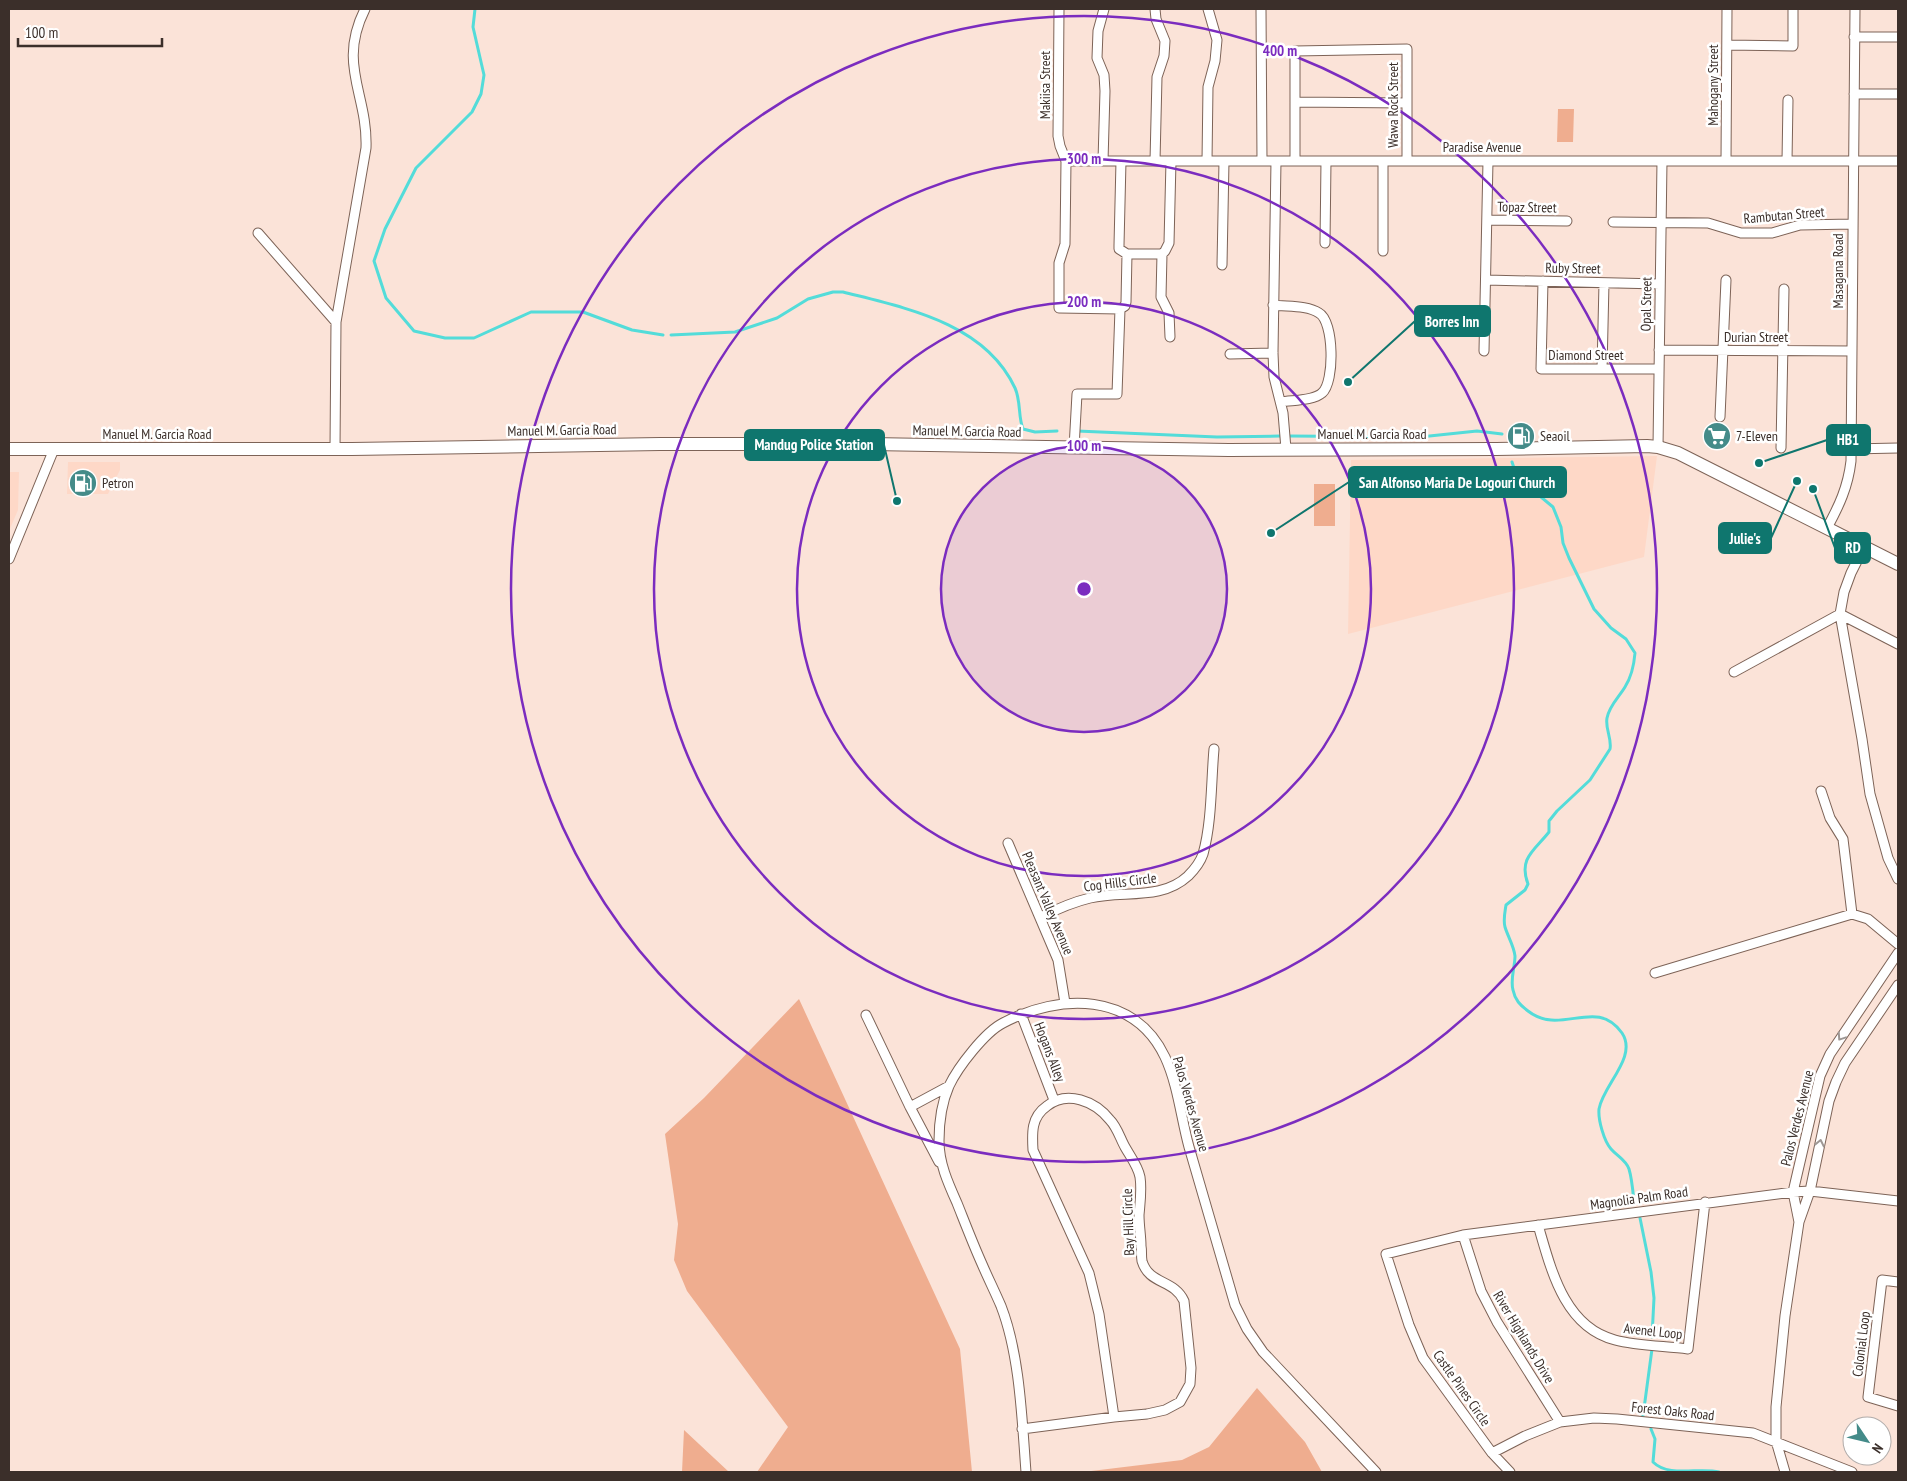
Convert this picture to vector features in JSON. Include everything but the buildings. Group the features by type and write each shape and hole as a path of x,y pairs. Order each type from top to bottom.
{"main road":[{"name":"Manuel M. Garcia Road","path":"9,449 334,449 660,444 862,444 1286,449 1496,448 1613,445 1658,447 1678,453 1898,564"}],"street":[{"path":"334,449 336,322 366,148 367,132 352,61 354,38 365,9"},
{"name":"Makiisa Street","path":"1059,9 1058,136 1066,161 1066,244 1059,263 1059,308 1120,309"},
{"path":"1103,161 1104,75 1096,58 1098,31 1104,9"},
{"path":"1155,9 1156,20 1164,41 1164,56 1157,77 1155,161"},
{"path":"1207,161 1208,86 1215,61 1217,40 1208,9"},
{"path":"1261,9 1262,161"},
{"name":"Mahogany Street","path":"1726,161 1727,9"},
{"path":"1727,45 1792,46 1793,9"},
{"name":"Masagana Road","path":"1827,528 1838,509 1847,487 1851,448 1855,9"},
{"path":"1854,37 1898,37"},
{"name":"Wawa Rock Street","path":"1295,102 1295,51 1407,49 1407,161"},
{"path":"1854,94 1898,94"},
{"path":"1787,161 1788,100"},
{"path":"1294,161 1295,102 1407,103"},
{"name":"Paradise Avenue","path":"1066,161 1898,161"},
{"path":"1121,161 1120,249 1127,254 1162,254 1166,251 1169,243 1171,161"},
{"path":"1222,265 1224,161"},
{"path":"1276,161 1272,353 1274,377 1285,424 1286,449"},
{"path":"1325,243 1326,161"},
{"path":"1383,161 1383,251"},
{"name":"Topaz Street","path":"1484,351 1488,161"},
{"name":"Opal Street","path":"1658,447 1662,161"},
{"name":"Topaz Street","path":"1487,220 1568,221"},
{"name":"Rambutan Street","path":"1613,222 1708,223 1742,233 1772,232 1800,224 1852,224"},
{"path":"258,233 336,322"},
{"path":"1074,448 1077,394 1117,394 1120,309 1125,306 1126,302 1127,254"},
{"path":"1162,254 1162,297 1169,313 1170,337"},
{"name":"Ruby Street","path":"1486,280 1660,284"},
{"path":"1720,417 1726,280"},
{"name":"Diamond Street","path":"1543,281 1541,369 1659,369"},
{"path":"1602,369 1604,283"},
{"path":"1781,448 1784,289"},
{"path":"1273,305 1303,308 1319,312 1328,324 1330,338 1331,355 1328,381 1321,394 1281,402"},
{"name":"Durian Street","path":"1659,350 1852,351"},
{"path":"1230,354 1272,353"},
{"path":"1851,448 1898,448"},
{"path":"9,559 54,449"},
{"path":"1864,547 1846,586 1840,614 1870,794 1888,858 1898,879"},
{"path":"1840,614 1898,644"},
{"path":"1734,672 1840,614"},
{"name":"Cog Hills Circle","path":"1041,917 1091,897 1168,890 1181,882 1195,869 1202,856 1207,832 1214,749"},
{"path":"1821,791 1830,818 1842,838 1852,914"},
{"name":"Pleasant Valley Avenue","path":"1008,843 1058,960 1065,1003"},
{"path":"1656,973 1852,914 1868,919 1898,944"},
{"name":"Palos Verdes Avenue","path":"1799,1222 1793,1192 1822,1070 1830,1054 1898,952"},
{"name":"Palos Verdes Avenue","path":"1786,1472 1776,1441 1776,1407 1784,1325 1799,1222 1810,1191 1829,1101 1836,1082 1845,1063 1898,985"},
{"path":"1875,987 1890,997"},
{"name":"Palos Verdes Avenue","path":"1026,1472 1010,1334 1001,1306 942,1168 939,1142 942,1112 949,1086 978,1046 999,1025 1021,1014 1065,1003 1082,1002 1114,1009 1141,1025 1154,1039 1165,1057 1172,1077 1187,1140 1232,1296 1247,1329 1264,1352 1376,1472"},
{"name":"Hogans Alley","path":"1021,1014 1054,1100"},
{"path":"866,1015 910,1107 942,1168"},
{"path":"910,1107 949,1086"},
{"name":"Bay Hill Circle","path":"1022,1429 1147,1414 1165,1410 1180,1402 1190,1384 1191,1368 1184,1301 1180,1293 1173,1287 1149,1275 1141,1254 1140,1176 1111,1121 1099,1108 1071,1097 1054,1100"},
{"path":"1054,1100 1035,1119 1032,1131 1033,1150 1089,1273 1099,1314 1114,1417"},
{"name":"Magnolia Palm Road","path":"1386,1254 1463,1235 1793,1192 1810,1191 1898,1200"},
{"name":"Avenel Loop","path":"1538,1225 1554,1277 1563,1296 1573,1311 1588,1326 1601,1335 1616,1341 1688,1348 1705,1202"},
{"name":"River Highlands Drive","path":"1463,1235 1481,1291 1497,1322 1560,1422"},
{"name":"Castle Pines Circle","path":"1386,1254 1408,1325 1423,1358 1492,1454 1510,1472"},
{"name":"Colonial Loop","path":"1898,1282 1882,1280 1868,1397 1898,1406"},
{"name":"Forest Oaks Road","path":"1492,1454 1525,1436 1560,1422 1594,1418 1618,1419 1753,1433 1852,1472"}],"shaded area":[{"path":"1558,109 1574,109 1573,142 1557,142"},
{"path":"1657,456 1644,557 1348,634 1351,460"},
{"path":"68,462 120,462 120,470 108,494 67,494"},
{"path":"9,472 19,472 18,510 9,531"},
{"path":"1314,484 1335,484 1335,526 1314,526"},
{"path":"799,999 960,1349 972,1472 757,1472 788,1427 687,1291 674,1260 678,1224 665,1134 704,1098"},
{"path":"1257,1388 1305,1442 1322,1472 1083,1472 1182,1460 1209,1447"},
{"path":"684,1430 729,1472 682,1472"}],"waterway":[{"path":"475,9 473,27 484,75 481,94 472,112 416,168 385,229 374,261 386,298 414,331 445,338 474,338 531,312 583,312 632,330 663,335"},
{"path":"671,335 735,332 777,318 808,299 833,292 843,292 917,312 964,333 984,348 1002,366 1017,393 1023,429 1035,432 1057,431"},
{"path":"1077,431 1217,437 1280,436"},
{"path":"1289,436 1420,437 1477,431 1502,434"},
{"path":"1512,462 1517,477 1553,507 1561,527 1563,543 1569,558 1594,609 1611,628 1626,639 1635,653 1629,679 1608,714 1607,726 1610,749 1590,780 1549,821 1549,832 1527,861 1525,875 1528,884 1525,890 1506,905 1504,919 1515,956 1513,990 1523,1007 1540,1018 1553,1020 1601,1018 1612,1022 1622,1033 1626,1042 1626,1052 1602,1100 1599,1109 1599,1119 1608,1145 1626,1163 1629,1169 1634,1202"},
{"path":"1640,1218 1651,1272 1654,1298 1652,1337"},
{"path":"1643,1416 1652,1349"},
{"path":"1651,1429 1655,1439 1653,1462 1660,1467 1676,1471 1719,1472"}],"place":[{"name":"Borres Inn","path":"1348,382"},
{"name":"Seaoil","path":"1521,436"},
{"name":"7-Eleven","path":"1717,436"},
{"name":"HB1","path":"1759,463"},
{"name":"Julie's","path":"1797,481"},
{"name":"Petron","path":"83,483"},
{"name":"RD","path":"1813,489"},
{"name":"Mandug Police Station","path":"897,501"},
{"name":"San Alfonso Maria De Logouri Church","path":"1271,533"}]}
